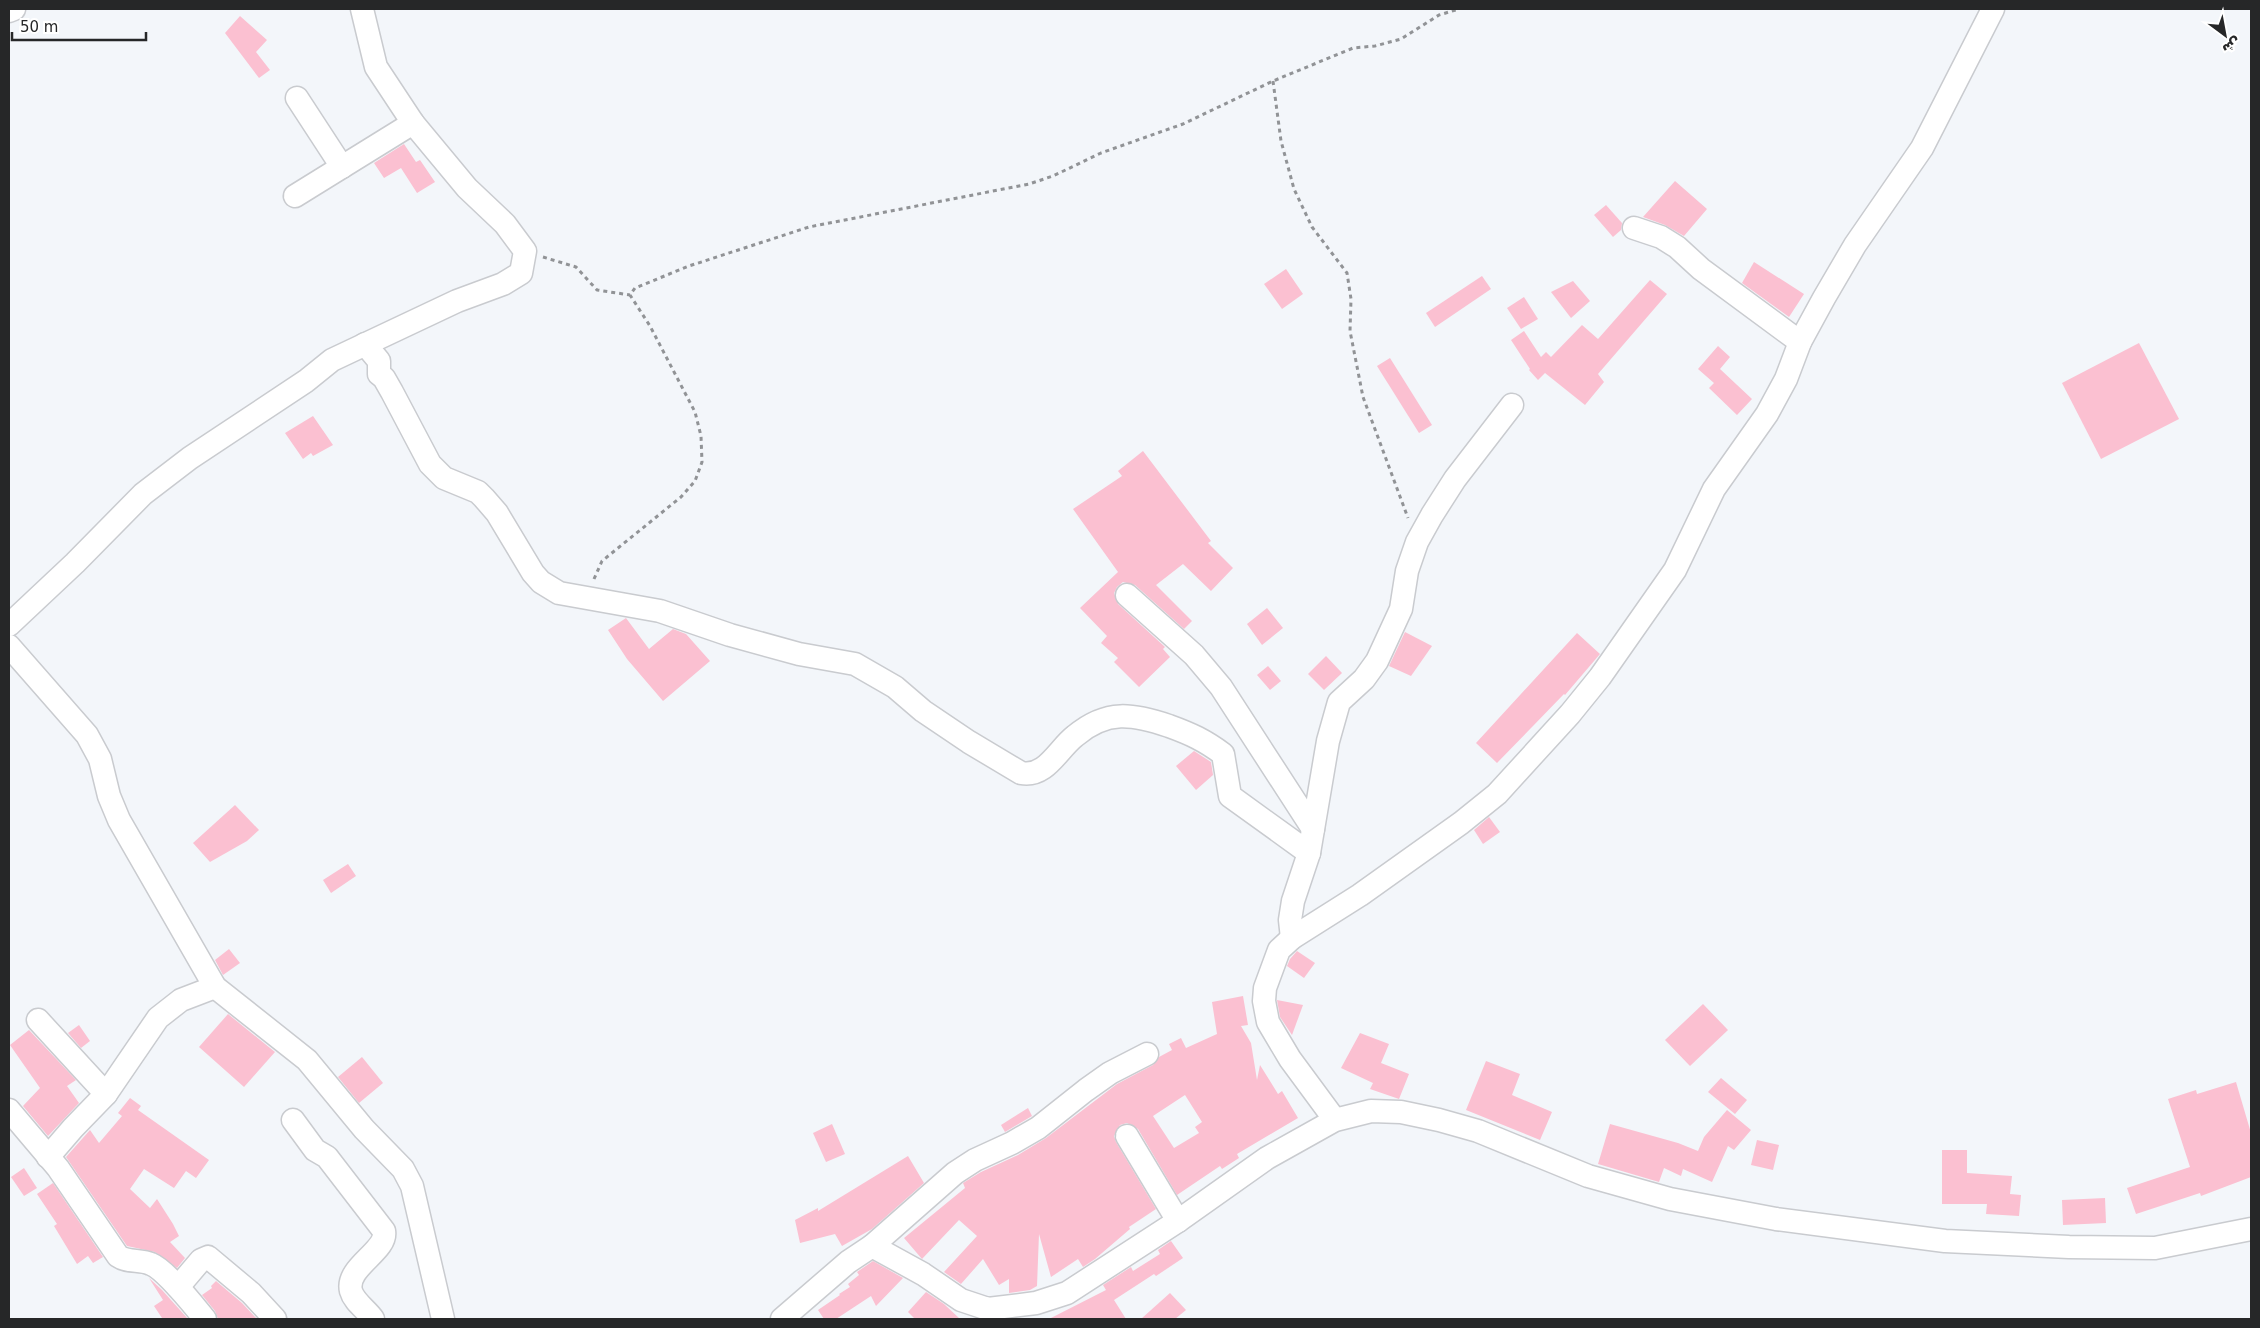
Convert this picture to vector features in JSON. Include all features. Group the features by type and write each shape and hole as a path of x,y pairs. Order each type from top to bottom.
{"street":[{"path":"9,11 14,9"},
{"path":"9,625 76,563 143,494 190,458 306,381 332,360 457,301 503,284 520,273 525,252 506,224 467,188 413,123 376,66 362,9"},
{"path":"1335,1120 1290,1059 1268,1022 1264,1001 1265,988 1279,950 1292,938 1360,895 1497,794 1570,714 1600,677 1675,570 1714,489 1767,414 1786,379 1800,342 1855,244 1922,148 1993,9"},
{"path":"297,98 342,167"},
{"path":"295,196 413,123"},
{"path":"1634,228 1661,237 1677,247 1701,269 1800,342"},
{"path":"365,344 379,361 380,374 436,472 444,478 478,492 497,513 533,573 541,582 558,593 660,610 730,635 799,654 855,664 895,687 923,711 969,742 1021,773 1029,774 1044,768 1075,736 1097,721 1125,715 1159,722 1200,737 1224,754 1230,796 1308,854"},
{"path":"1292,938 1290,920 1293,901 1308,854 1328,741 1337,708 1340,702 1364,679 1377,661 1401,608 1407,571 1417,542 1432,515 1455,479 1512,405"},
{"path":"1127,595 1194,655 1221,687 1313,829"},
{"path":"9,646 87,735 100,760 109,796 119,820 215,987 307,1060 364,1129 403,1169 412,1186 443,1319"},
{"path":"48,1157 106,1094 163,1013 181,1000 215,987"},
{"path":"38,1020 106,1094"},
{"path":"782,1319 848,1262 872,1246 956,1173 975,1160 1012,1143 1038,1128 1110,1073 1147,1054"},
{"path":"9,1110 58,1168 118,1256 124,1260 144,1261 156,1266 178,1287 205,1319"},
{"path":"872,1246 923,1274 955,1296 967,1312 1036,1303 1067,1293 1178,1221 1267,1158 1335,1120 1371,1110 1401,1112 1478,1131 1588,1176 1670,1199 1776,1219 1945,1241 2069,1247 2155,1248 2251,1229"},
{"path":"293,1120 315,1150 327,1157 384,1231 385,1236 380,1244 358,1269 350,1285 352,1293 373,1319"},
{"path":"1127,1136 1178,1221"},
{"path":"178,1287 201,1260 208,1257 275,1319"}],"path":[{"path":"630,295 635,288 652,279 809,227 1029,184 1054,176 1100,153 1183,124 1273,81 1353,48 1374,46 1401,39 1439,15 1459,9"},
{"path":"1273,81 1281,142 1294,189 1312,226 1348,273 1351,299 1350,331 1363,398 1417,542"},
{"path":"525,252 576,267 597,290 630,295 650,326 695,412 700,429 702,462 695,480 681,497 602,561 597,570 591,599"}],"building":[{"path":"240,16 267,40 256,52 270,70 259,78 225,33"},
{"path":"404,144 416,162 420,160 435,182 417,193 401,168 384,178 374,163"},
{"path":"1675,181 1707,209 1684,236 1665,225 1643,217"},
{"path":"1606,205 1622,223 1621,230 1613,237 1594,215"},
{"path":"1754,262 1804,294 1789,317 1742,283"},
{"path":"1286,269 1303,294 1282,309 1264,284"},
{"path":"1482,276 1491,289 1435,327 1426,313"},
{"path":"1650,280 1667,294 1598,374 1604,382 1585,405 1545,373 1538,380 1529,370 1511,340 1524,331 1541,357 1546,352 1551,357 1582,325 1598,339"},
{"path":"1573,281 1590,301 1571,318 1551,292"},
{"path":"1524,297 1538,319 1521,329 1507,308"},
{"path":"2139,343 2179,419 2101,459 2062,383"},
{"path":"1718,346 1730,357 1720,369 1752,399 1737,415 1709,388 1714,383 1698,369"},
{"path":"1390,358 1432,425 1419,433 1377,366"},
{"path":"313,416 333,445 313,456 311,453 303,459 285,433"},
{"path":"1143,451 1211,541 1208,543 1233,568 1211,591 1183,564 1156,585 1192,621 1184,629 1135,585 1123,582 1117,587 1114,593 1118,604 1165,647 1163,649 1170,657 1139,687 1114,662 1118,658 1101,643 1107,636 1080,608 1118,572 1073,509 1122,476 1118,471"},
{"path":"1267,608 1283,628 1262,645 1247,624"},
{"path":"626,618 649,649 673,629 686,634 710,661 663,701 627,659 608,630"},
{"path":"1405,632 1432,646 1411,676 1389,666"},
{"path":"1577,633 1600,654 1565,695 1497,763 1476,743"},
{"path":"1326,656 1342,673 1324,690 1308,674"},
{"path":"1268,666 1281,681 1270,690 1257,675"},
{"path":"1194,751 1211,762 1213,775 1196,790 1176,766"},
{"path":"235,805 259,830 247,841 210,862 193,843"},
{"path":"1489,817 1500,832 1483,844 1474,830"},
{"path":"348,864 356,876 331,893 323,880"},
{"path":"229,949 240,963 223,975 215,960"},
{"path":"1297,951 1315,963 1304,978 1287,966"},
{"path":"1243,996 1248,1025 1241,1026 1251,1043 1257,1080 1260,1065 1278,1094 1282,1091 1298,1118 1237,1154 1239,1158 1222,1169 1220,1166 1177,1195 1138,1129 1127,1123 1120,1125 1114,1136 1116,1142 1156,1209 1129,1227 1130,1229 1083,1267 1078,1259 1051,1277 1039,1234 1037,1286 1030,1290 1009,1293 1009,1279 999,1285 983,1259 961,1284 944,1272 977,1236 959,1220 922,1259 904,1238 965,1188 963,1183 981,1172 1018,1155 1046,1138 1117,1084 1153,1065 1159,1057 1172,1050 1169,1044 1181,1038 1186,1048 1217,1034 1212,1002","holes":["1185,1095 1202,1122 1195,1127 1199,1133 1174,1148 1153,1116"]},
{"path":"1277,1000 1303,1005 1292,1035 1280,1017"},
{"path":"1703,1004 1728,1030 1690,1066 1665,1040"},
{"path":"228,1014 275,1052 244,1087 199,1047"},
{"path":"79,1025 90,1041 81,1048 68,1033"},
{"path":"29,1030 76,1080 67,1086 79,1103 48,1136 23,1106 40,1088 10,1045"},
{"path":"1360,1033 1389,1044 1381,1063 1409,1074 1399,1099 1370,1089 1373,1083 1341,1068"},
{"path":"362,1057 383,1083 359,1103 338,1077"},
{"path":"1486,1061 1520,1074 1512,1095 1552,1112 1540,1140 1466,1110"},
{"path":"1721,1078 1747,1100 1735,1114 1708,1092"},
{"path":"2236,1082 2251,1133 2251,1177 2201,1196 2200,1193 2136,1214 2127,1188 2190,1167 2168,1099 2196,1090 2197,1094"},
{"path":"130,1098 141,1106 138,1110 209,1160 196,1178 186,1171 174,1188 144,1169 130,1189 150,1208 157,1199 173,1224 179,1236 170,1242 185,1258 177,1268 155,1252 127,1246 66,1157 90,1130 99,1143 122,1116 118,1113"},
{"path":"1028,1108 1032,1116 1005,1132 1001,1125"},
{"path":"1727,1110 1751,1130 1734,1150 1728,1146 1712,1182 1683,1169 1681,1176 1664,1168 1659,1182 1598,1164 1610,1124 1678,1143 1698,1151 1704,1137"},
{"path":"832,1124 845,1154 826,1162 813,1133"},
{"path":"1757,1140 1779,1145 1773,1170 1751,1165"},
{"path":"1942,1150 1967,1150 1967,1173 2012,1176 2010,1194 2021,1195 2019,1216 1986,1214 1987,1204 1942,1204"},
{"path":"908,1156 924,1183 872,1229 842,1246 835,1234 800,1243 795,1220 818,1208 818,1211"},
{"path":"24,1168 37,1188 24,1196 11,1177"},
{"path":"53,1183 103,1257 93,1263 88,1256 77,1264 54,1226 57,1224 37,1194"},
{"path":"2105,1198 2106,1223 2063,1225 2062,1200"},
{"path":"1171,1241 1183,1258 1114,1300 1126,1319 1049,1319 1106,1290 1103,1285 1131,1267 1133,1271 1160,1254 1158,1250"},
{"path":"873,1261 903,1278 876,1306 871,1296 836,1319 824,1319 818,1310 850,1287 848,1284 859,1275 857,1272"},
{"path":"149,1278 188,1319 160,1319 162,1318 154,1306 163,1300"},
{"path":"216,1281 242,1303 257,1319 218,1319 215,1311 202,1295 212,1288 211,1286"},
{"path":"926,1292 944,1304 960,1319 915,1319 908,1312"},
{"path":"1170,1293 1186,1310 1175,1319 1141,1319"}]}
